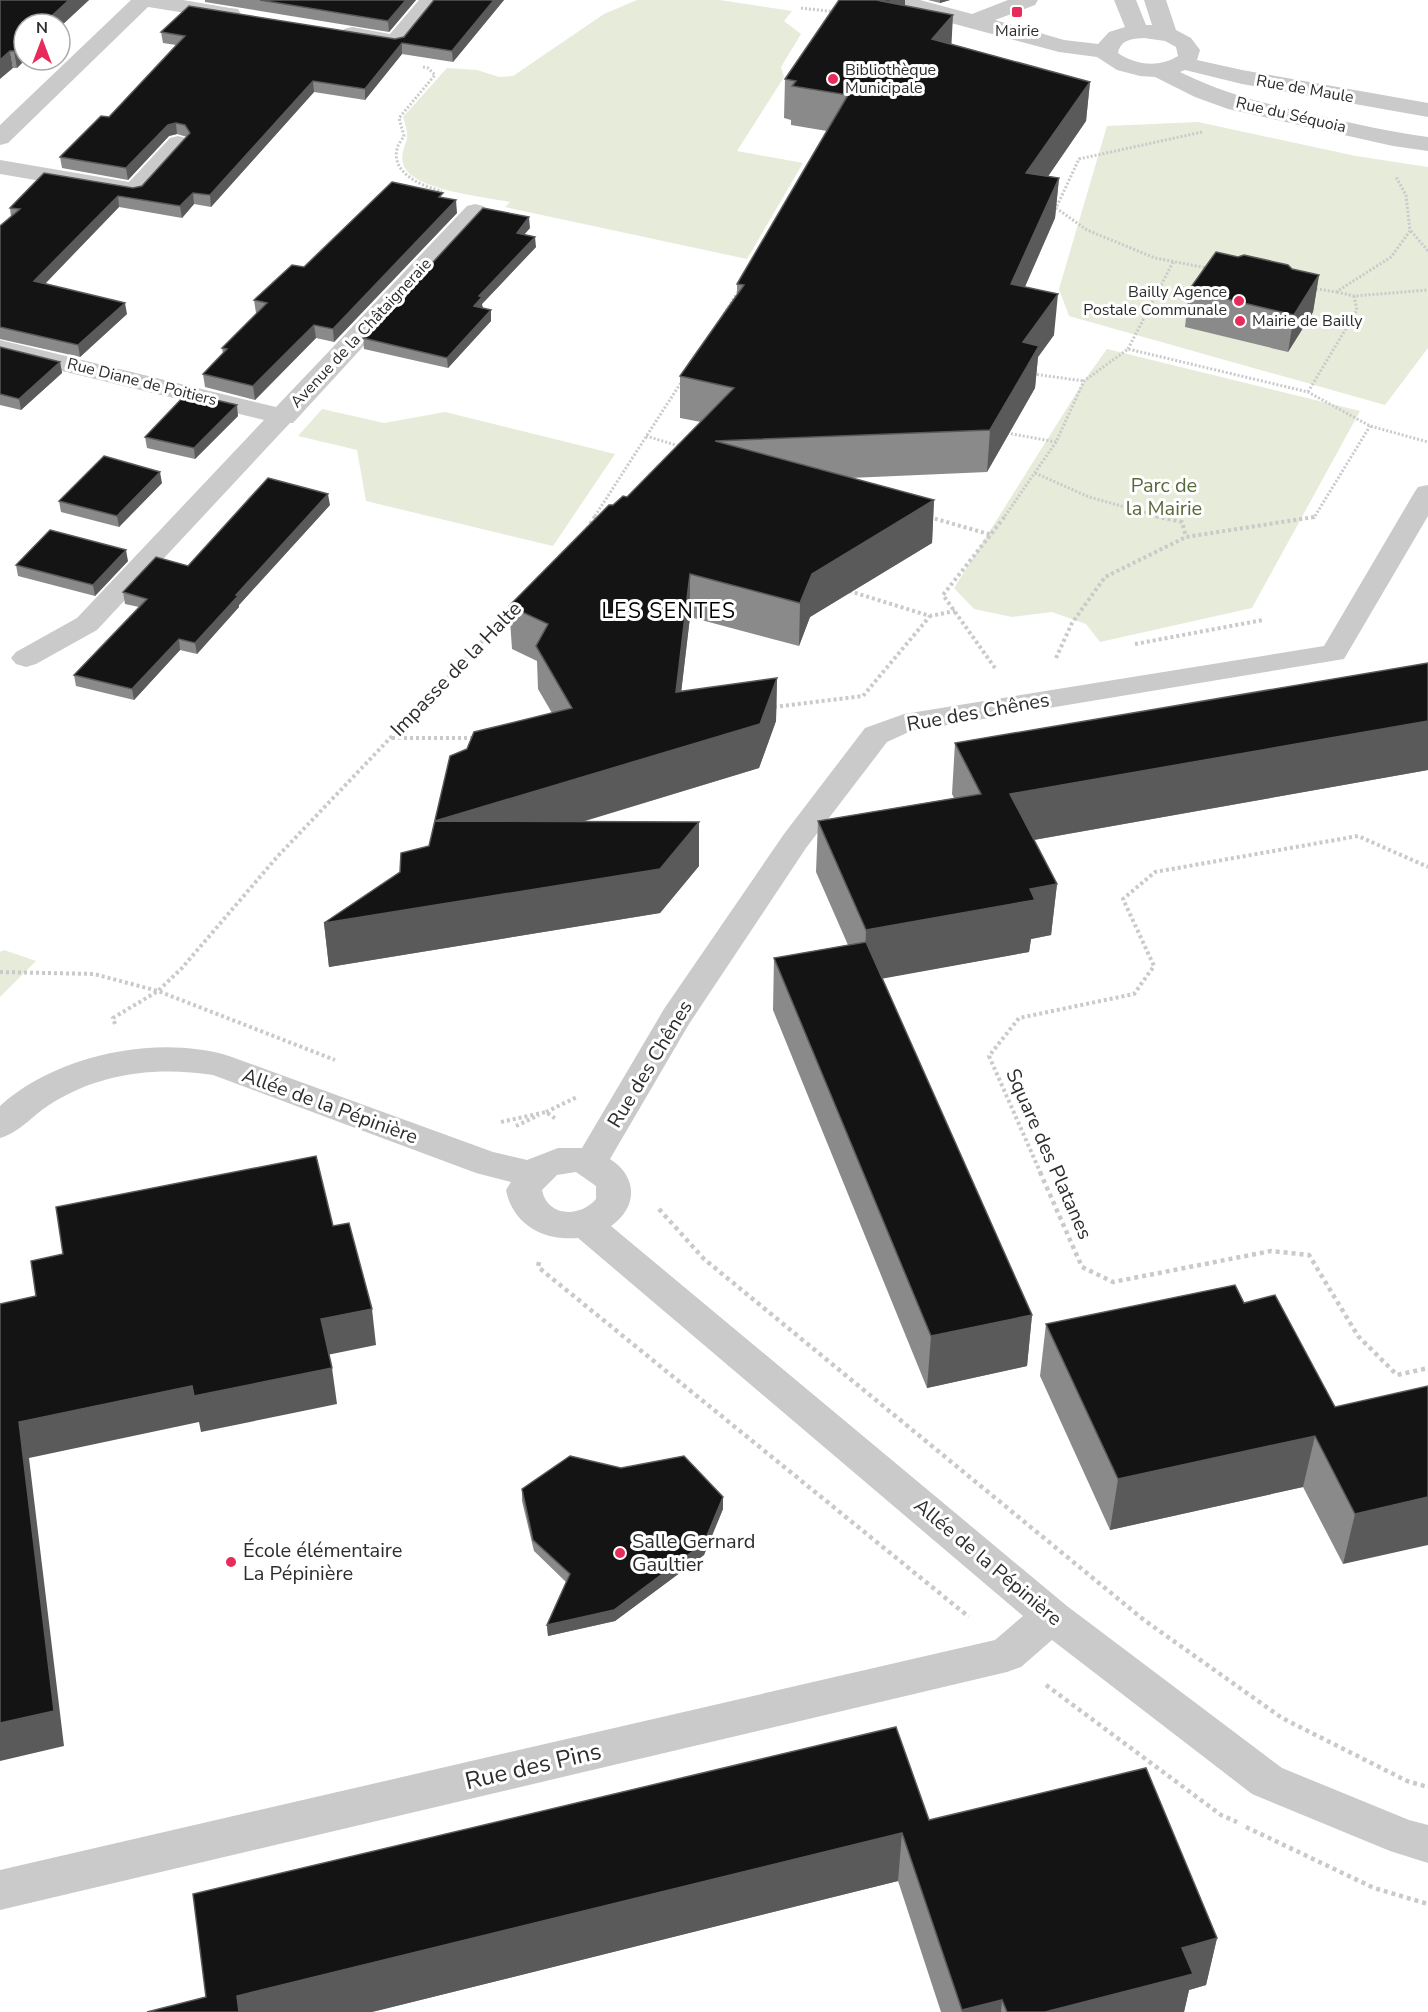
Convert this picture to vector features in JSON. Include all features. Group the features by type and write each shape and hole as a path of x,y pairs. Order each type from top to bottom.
{"street":[{"path":"0,138 142,0 245,16"},
{"path":"336,31 395,41 430,0"},
{"name":"Rue de Maule","path":"892,0 975,20 1059,45 1107,53 1120,64 1131,67 1159,70 1182,63 1253,79 1428,110"},
{"path":"975,20 1026,0"},
{"path":"1125,0 1138,31"},
{"path":"1155,0 1166,34"},
{"path":"1107,53 1106,47 1109,41 1126,33 1138,31 1166,34 1185,44 1189,51 1188,57 1182,63"},
{"name":"Rue du Séquoia","path":"1159,70 1203,92 1236,104 1393,139 1428,144"},
{"path":"0,167 135,190 178,143"},
{"name":"Avenue de la Châtaigneraie","path":"26,658 87,624 476,211"},
{"name":"Rue Diane de Poitiers","path":"0,348 284,417"},
{"name":"Rue des Chênes","path":"591,1162 677,1015 795,841 876,735 904,723 1334,653 1428,493"},
{"name":"Allée de la Pépinière","path":"124,1064 177,1059 217,1064 488,1164 533,1174"},
{"path":"0,1126 14,1112 39,1094 71,1078 124,1064"},
{"path":"560,1160 591,1162 606,1172 614,1185 613,1200 604,1213 585,1224 562,1226 541,1219 528,1206 524,1190 533,1174 545,1165 560,1160"},
{"name":"Allée de la Pépinière","path":"585,1224 1053,1617 1267,1781 1405,1838 1428,1844"},
{"name":"Rue des Pins","path":"0,1890 1007,1655 1034,1630 1053,1617"}],"path":[{"path":"801,8 844,13"},
{"path":"395,41 378,60 428,68 435,75 399,118 404,137 398,149 399,165 406,176 428,188 484,201 476,211"},
{"path":"1206,130 1197,134 1079,159 1056,208 1087,230 1155,258 1208,268"},
{"path":"1391,169 1406,195 1410,231 1428,251"},
{"path":"1336,292 1390,257 1410,231"},
{"path":"994,668 943,595 992,535 1056,442 1084,381 1128,349 1173,261"},
{"path":"1301,285 1354,296 1428,290"},
{"path":"722,316 741,286"},
{"path":"1308,392 1357,310 1354,296"},
{"path":"1128,349 1308,392 1370,426 1428,442"},
{"path":"1025,373 1084,381"},
{"path":"585,531 684,377"},
{"path":"1056,658 1072,623 1105,577 1186,537 1314,518 1370,426"},
{"path":"999,431 1056,442"},
{"path":"646,436 691,449"},
{"path":"1035,473 1055,484 1115,507 1182,522 1186,537"},
{"path":"926,516 992,535"},
{"path":"589,524 600,527"},
{"path":"842,588 930,616 955,611"},
{"name":"Impasse de la Halte","path":"124,1064 113,1017 158,991 182,968 277,857 514,608"},
{"path":"770,708 863,696 930,616"},
{"path":"391,738 481,738"},
{"name":"Square des Platanes","path":"1428,867 1358,836 1155,872 1123,899 1154,966 1134,994 1019,1018 989,1056 1082,1267 1113,1282 1271,1251 1309,1255 1358,1336 1397,1375 1428,1368"},
{"path":"0,972 94,974 158,991"}],"green space":[{"path":"637,0 720,0 792,11 784,21 801,34 781,67 784,77 737,151 803,163 747,259 505,207 510,202 435,187 410,174 404,166 402,156 407,137 403,117 447,68 477,70 499,77 513,76 604,14"},
{"path":"1198,122 1356,156 1428,167 1428,348 1385,405 1069,316 1059,289 1107,126"},
{"name":"Parc de la Mairie","path":"1107,349 1360,411 1252,608 1100,642 1086,624 1052,612 1012,617 974,609 954,588 1084,381"},
{"path":"322,409 384,423 445,412 615,454 553,546 366,501 357,450 298,436"},
{"path":"4,950 36,961 0,997 0,952"}],"building":[{"path":"0,0 69,0 56,12 12,12 12,51 0,60"},
{"path":"260,0 406,0 388,21"},
{"path":"434,0 494,0 452,51 402,43 365,89 313,81 210,195 193,193 180,206 118,196 34,281 125,303 78,345 0,327 0,226 20,209 10,208 44,173 133,188 142,186 190,133 185,125 176,123 168,125 126,168 60,157 101,116 109,117 185,36 161,32 189,6 395,39 404,37"},
{"path":"839,0 876,0 953,15 932,39 1090,82 1026,173 1059,178 1011,284 1058,294 1023,342 1039,346 990,430 715,441 934,500 812,574 800,603 690,574 676,692 777,678 760,724 435,821 699,822 660,869 324,923 400,872 401,853 429,846 450,756 467,749 474,732 572,708 536,646 548,624 509,606 609,505 613,505 623,496 627,497 734,388 680,376 744,285 737,284 848,95 792,86 796,81 785,79"},
{"path":"392,182 443,193 439,197 456,200 333,329 314,325 253,386 203,374 227,349 222,348 267,303 254,300 292,265 304,267"},
{"path":"483,208 529,217 517,233 535,237 479,296 482,297 474,306 491,310 447,358 363,338"},
{"path":"1216,252 1238,257 1244,255 1319,275 1294,315 1189,290"},
{"path":"0,347 60,362 19,399 0,394"},
{"path":"187,393 237,405 194,448 145,437"},
{"path":"104,456 160,472 117,516 59,501"},
{"path":"268,478 328,494 195,643 179,639 132,689 74,675 147,599 123,592 156,557 188,566"},
{"path":"50,530 126,550 93,585 16,565"},
{"path":"1428,663 1428,721 1010,794 1057,884 1030,889 1035,900 866,930 818,821 981,794 955,743"},
{"path":"866,942 1032,1315 931,1336 774,958"},
{"path":"316,1156 333,1226 349,1223 372,1309 321,1319 332,1368 194,1396 192,1386 19,1422 54,1711 0,1723 0,1304 36,1296 31,1261 63,1254 56,1207"},
{"path":"1235,1285 1244,1303 1275,1295 1335,1407 1428,1386 1428,1497 1355,1514 1315,1436 1118,1479 1046,1324"},
{"name":"Salle Gernard Gaultier","path":"570,1456 621,1468 684,1456 723,1497 704,1543 614,1610 547,1625 570,1574 533,1540 522,1489"},
{"path":"896,1727 929,1820 1146,1768 1217,1938 1182,1948 1193,1974 1045,2012 1007,2012 1002,2000 962,2010 902,1833 237,1996 239,2012 147,2012 206,1997 193,1894"}],"place":[{"name":"Mairie","path":"1017,12"},
{"name":"Bibliothèque Municipale","path":"833,79"},
{"name":"Bailly Agence Postale Communale","path":"1239,301"},
{"name":"Mairie de Bailly","path":"1240,321"},
{"name":"Salle Gernard Gaultier","path":"620,1553"},
{"name":"École élémentaire La Pépinière","path":"231,1562"}],"district":[{"name":"LES SENTES","path":"669,611"}]}
